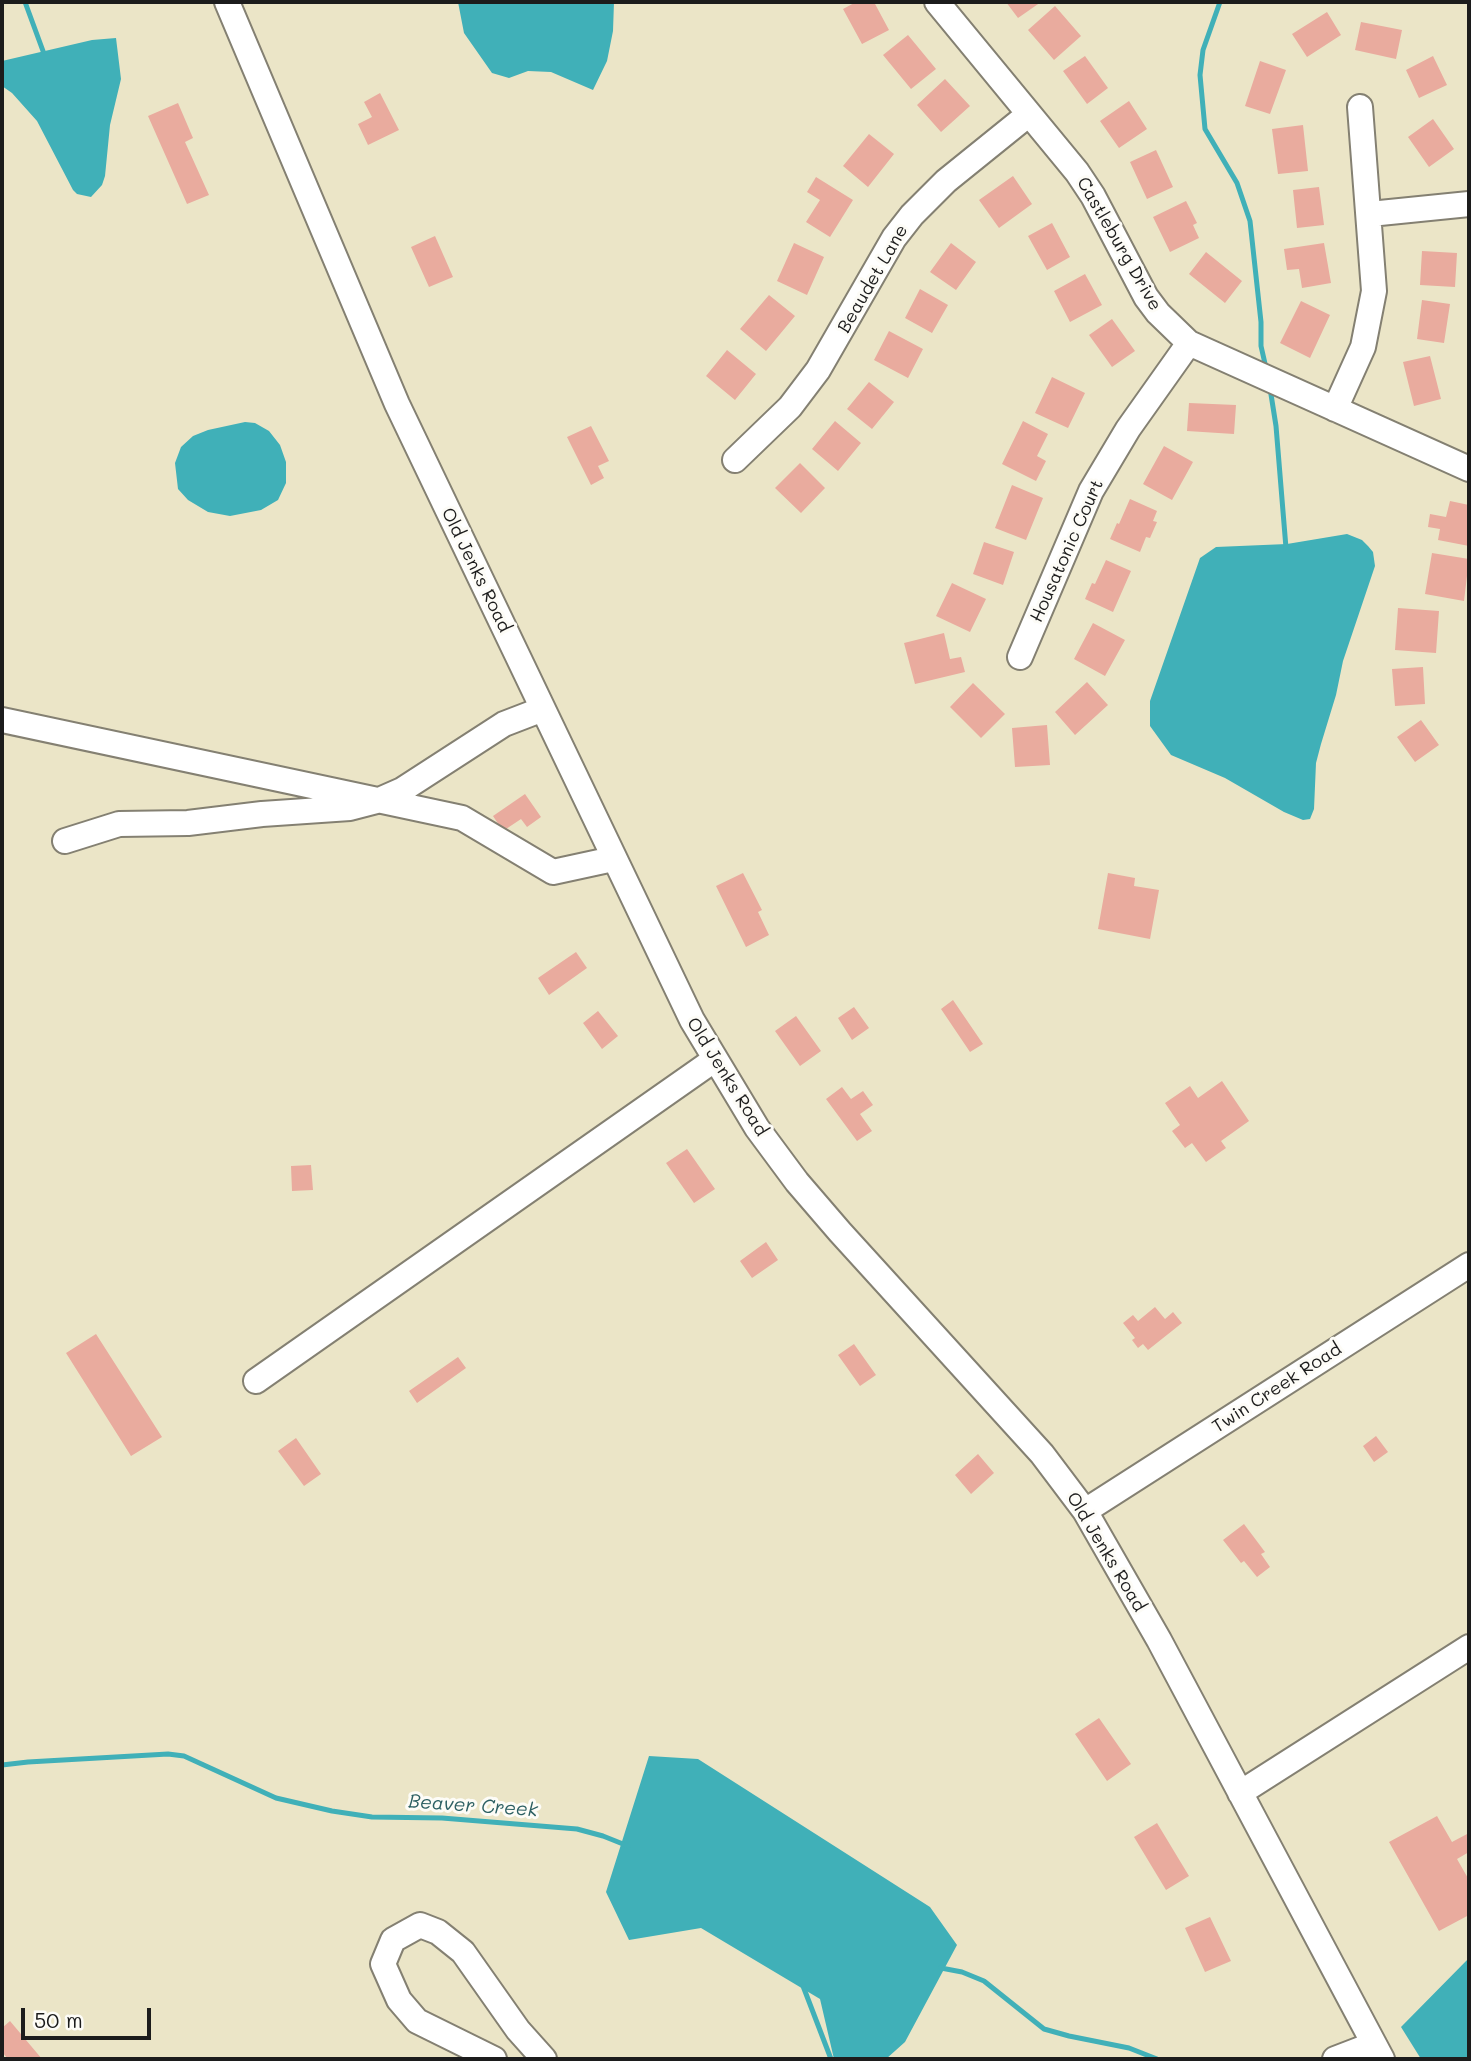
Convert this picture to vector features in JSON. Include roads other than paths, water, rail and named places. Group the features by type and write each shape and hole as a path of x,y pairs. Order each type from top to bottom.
{"street":[{"name":"Old Jenks Road","path":"227,2 397,404 613,859 714,1060 757,1128 797,1182 839,1232 1042,1454 1085,1511 1159,1640 1378,2052"},
{"name":"Castleburg Drive","path":"937,2 1077,172 1093,196 1146,297 1158,313 1189,343 1469,469"},
{"path":"1335,410 1363,347 1374,291 1360,107"},
{"name":"Beaudet Lane","path":"735,460 790,407 818,370 894,238 912,215 946,181 1029,114"},
{"path":"1370,214 1469,204"},
{"name":"Housatonic Court","path":"1020,657 1091,491 1128,429 1189,343"},
{"path":"65,841 119,824 188,823 262,814 350,808 377,801 401,790 504,724 543,709"},
{"path":"2,720 463,818 552,872 613,859"},
{"path":"256,1381 714,1060"},
{"name":"Twin Creek Road","path":"1085,1511 1469,1265"},
{"path":"1240,1793 1469,1647"},
{"path":"494,2059 417,2021 399,2000 383,1964 393,1940 420,1925 438,1932 463,1952 518,2030 544,2059"},
{"path":"1335,2059 1378,2052"}],"water":[{"path":"458,2 614,2 613,31 607,61 593,90 551,72 528,71 509,78 492,73 464,33"},
{"path":"116,38 121,79 110,125 105,176 102,185 91,197 77,194 73,190 37,121 12,93 2,86 2,61 92,40"},
{"path":"245,422 255,423 269,431 280,445 286,462 286,483 278,500 261,510 230,516 208,512 188,500 178,489 175,463 181,447 193,436 208,430"},
{"path":"1347,534 1362,540 1368,546 1373,552 1375,566 1343,661 1316,763 1314,809 1310,819 1303,820 1225,778 1171,755 1150,726 1150,701 1200,558 1216,547 1287,544"},
{"path":"649,1756 698,1759 930,1907 957,1945 905,2042 886,2059 834,2059 820,1999 701,1928 629,1940 606,1892"},
{"path":"1469,1958 1469,2059 1421,2059 1401,2027"}],"waterway":[{"path":"25,2 43,51"},
{"path":"1220,2 1203,50 1200,75 1205,129 1237,183 1250,221 1261,322 1261,346 1266,368"},
{"path":"1270,388 1276,426 1286,548"},
{"name":"Beaver Creek","path":"2,1765 168,1754 184,1756 276,1798 332,1811 372,1817 442,1818 577,1829 628,1846"},
{"path":"941,1968 962,1972 984,1981 1044,2029 1129,2048 1157,2059"},
{"name":"Beaver Creek","path":"803,1986 831,2059"}]}
